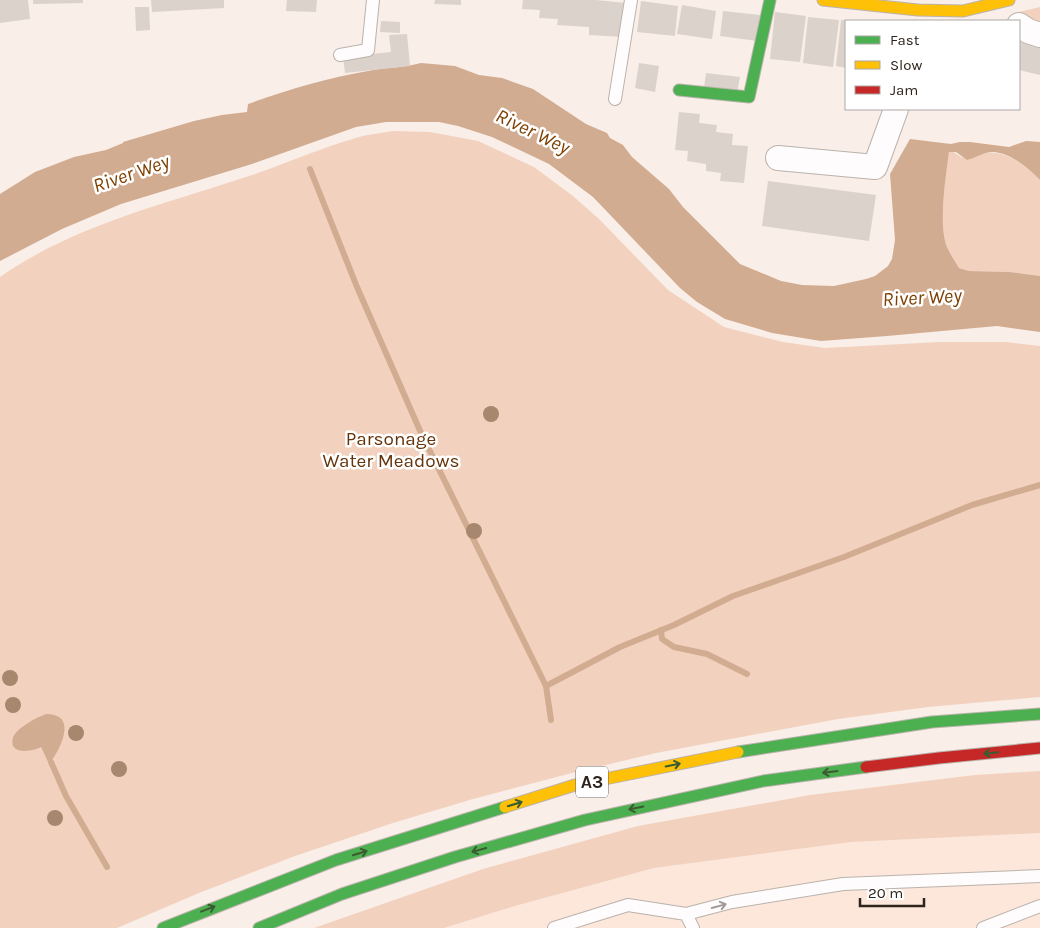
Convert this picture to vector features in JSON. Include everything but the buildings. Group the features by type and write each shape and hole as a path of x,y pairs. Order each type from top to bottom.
{"main road":[{"path":"679,90 749,97 770,0"},
{"path":"823,0 918,16 1009,7"},
{"name":"A3","path":"163,928 336,860 575,786 761,747 932,722 1040,714"},
{"name":"A3","path":"259,928 342,894 455,857 585,820 763,781 939,758 1040,748"}],"street":[{"path":"1020,26 1040,35"},
{"path":"778,158 875,167 896,110"}],"lane":[{"path":"340,55 368,50 373,0"},
{"path":"615,99 631,0"},
{"path":"554,928 628,905 686,914 765,896 843,884 1040,876"},
{"path":"983,928 1040,906"},
{"path":"686,914 693,928"}],"shaded area":[{"path":"1040,833 1040,928 444,928 515,906 654,868 851,842"}],"green space":[{"path":"1040,7 1040,21 1033,20 1019,12"},
{"name":"Parsonage Water Meadows","path":"393,131 430,132 478,141 534,167 573,196 599,219 668,290 724,327 783,342 825,348 940,342 1006,342 1040,346 1040,697 928,707 838,719 656,753 473,799 393,823 295,856 199,893 117,928 0,928 0,277 59,243 122,217 252,175 346,141"},
{"path":"952,151 961,157 970,159 989,153 1008,156 1025,166 1040,180 1040,276 1010,272 969,271 959,268 947,247 943,226 946,174 949,152"},
{"path":"1040,771 1040,833 851,842 654,868 515,906 444,928 314,928 483,869 638,826 810,795 975,775"}],"water":[{"name":"River Wey","path":"421,63 455,66 479,75 502,78 533,89 586,124 607,133 610,138 623,145 632,157 669,189 683,207 740,264 781,281 802,285 834,286 866,279 875,276 888,266 892,259 895,240 890,174 910,139 951,144 970,142 1009,147 1026,141 1040,142 1040,180 1019,162 1000,153 986,153 967,160 956,152 949,152 943,226 947,247 959,268 969,271 1010,272 1040,276 1040,332 997,326 821,341 772,333 725,319 697,302 680,288 593,197 549,164 492,137 439,122 386,122 356,127 252,164 121,204 62,229 0,261 0,194 35,172 74,157 106,150 123,142 194,121 247,112 248,104 307,85 337,77"},
{"path":"47,714 59,717 63,721 64,727 59,748 49,764 41,747 22,751 17,750 12,743 15,734 22,727"}],"waterway":[{"path":"310,169 357,287 421,433 546,686 551,720"},
{"path":"546,686 620,647 674,625 733,596 844,557 972,505 1040,485"},
{"path":"661,630 662,639 674,647 707,654 747,674"},
{"path":"51,762 66,796 107,867"}],"traffic: fast":[{"path":"679,90 749,97 770,0"},
{"path":"738,752 932,722 1040,714"},
{"path":"259,928 342,894 455,857 585,820 763,781 866,767"},
{"path":"163,928 336,860 505,807"}],"traffic: slow":[{"path":"823,0 918,10 963,11 1009,0"},
{"path":"505,807 575,785 738,752"}],"traffic: jam":[{"path":"866,767 1040,748"}]}
